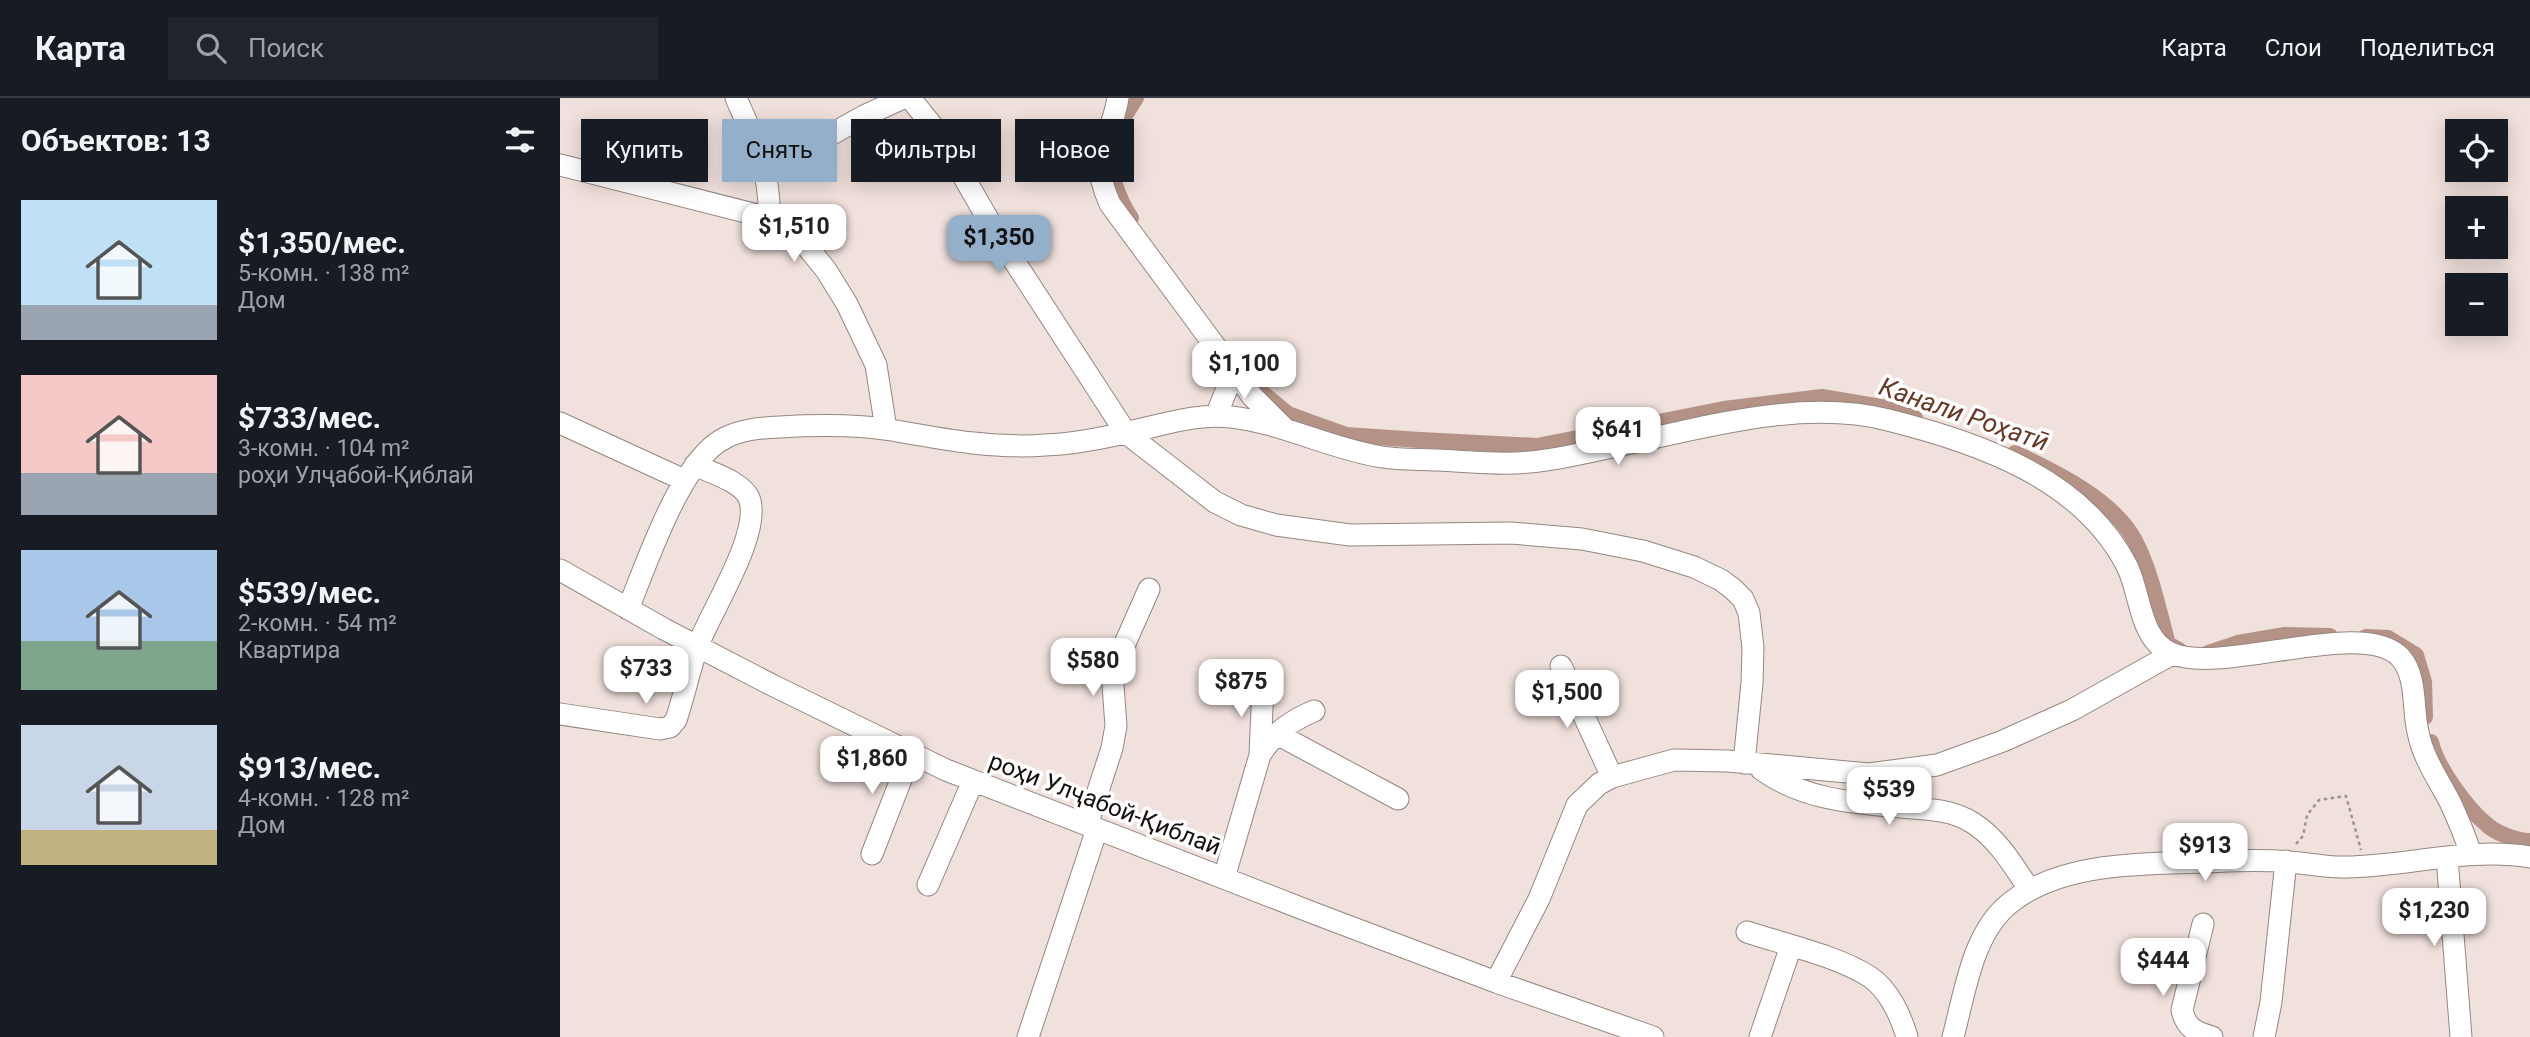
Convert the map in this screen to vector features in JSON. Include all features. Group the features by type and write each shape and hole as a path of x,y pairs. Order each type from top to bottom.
{"street":[{"path":"737,98 745,119"},
{"path":"837,131 903,98"},
{"path":"910,98 939,134 996,233 1126,433 1215,502 1241,515 1276,525 1350,535 1511,533 1582,539 1643,551 1693,567 1721,580 1743,599 1752,625 1750,764"},
{"path":"1112,100 1098,162 1103,188 1110,204 1252,396 1288,432"},
{"path":"560,165 769,218 804,243 826,270 847,304 876,365 886,429"},
{"path":"768,182 769,218"},
{"path":"1216,416 1234,370"},
{"path":"628,609 690,472 706,451 722,439 743,431 803,426 886,429 954,442 995,446 1048,445 1126,433 1185,418 1216,416 1248,420 1380,457 1510,463 1577,454 1770,415 1841,412 1884,418 1979,448 2025,468 2083,509 2099,525 2126,565 2147,629 2155,640 2172,654 2211,658 2347,644 2375,645 2396,653 2408,671 2418,733 2429,765 2450,802 2471,854"},
{"path":"560,423 690,472 739,487 747,494 751,512 744,543 698,646 682,704 670,727 653,729 560,714"},
{"name":"роҳи Улҷабой-Қиблаӣ","path":"560,570 698,646 911,754 973,781 1496,982 1653,1037"},
{"path":"1028,1037 1092,827 1112,748 1115,726 1115,666 1149,589"},
{"path":"1496,982 1539,899 1577,805 1599,784 1612,777 1674,760 1700,759 1869,774 1937,765 2003,741 2072,710 2172,654"},
{"path":"1561,666 1612,777"},
{"path":"1224,878 1261,755 1263,684"},
{"path":"1261,755 1286,725 1314,711"},
{"path":"1277,734 1398,799"},
{"path":"873,853 911,754"},
{"path":"1750,764 1795,788 1826,798 1944,810 1972,822 1989,835 2007,856 2029,889"},
{"path":"928,885 973,781"},
{"path":"1953,1037 1976,955 1992,921 2008,904 2029,889 2098,868 2134,864 2286,861 2343,868 2471,854 2530,857"},
{"path":"2447,857 2461,1037"},
{"path":"2264,1037 2271,1002 2286,861"},
{"path":"2203,924 2182,1010 2186,1023 2191,1028 2212,1037"},
{"path":"1746,932 1852,968 1872,978 1894,1005 1906,1037"},
{"path":"1760,1037 1791,946"}],"path":[{"path":"2286,861 2303,836 2306,815 2319,800 2346,796 2366,866"}],"waterway":[{"name":"Канали Роҳатӣ","path":"1131,218 1114,184 1109,154 1114,133 1136,98"},
{"name":"Канали Роҳатӣ","path":"1254,386 1288,414 1346,435 1537,446 1724,409 1822,397 1887,408 1915,418"},
{"name":"Канали Роҳатӣ","path":"2015,453 2082,489 2125,526 2146,565 2168,644 2179,650"},
{"name":"Канали Роҳатӣ","path":"2208,653 2238,643 2285,635 2330,636"},
{"name":"Канали Роҳатӣ","path":"2366,637 2388,638 2416,655 2424,682 2425,717"},
{"name":"Канали Роҳатӣ","path":"2431,742 2445,774 2477,816 2500,833 2518,840 2530,841"}]}
